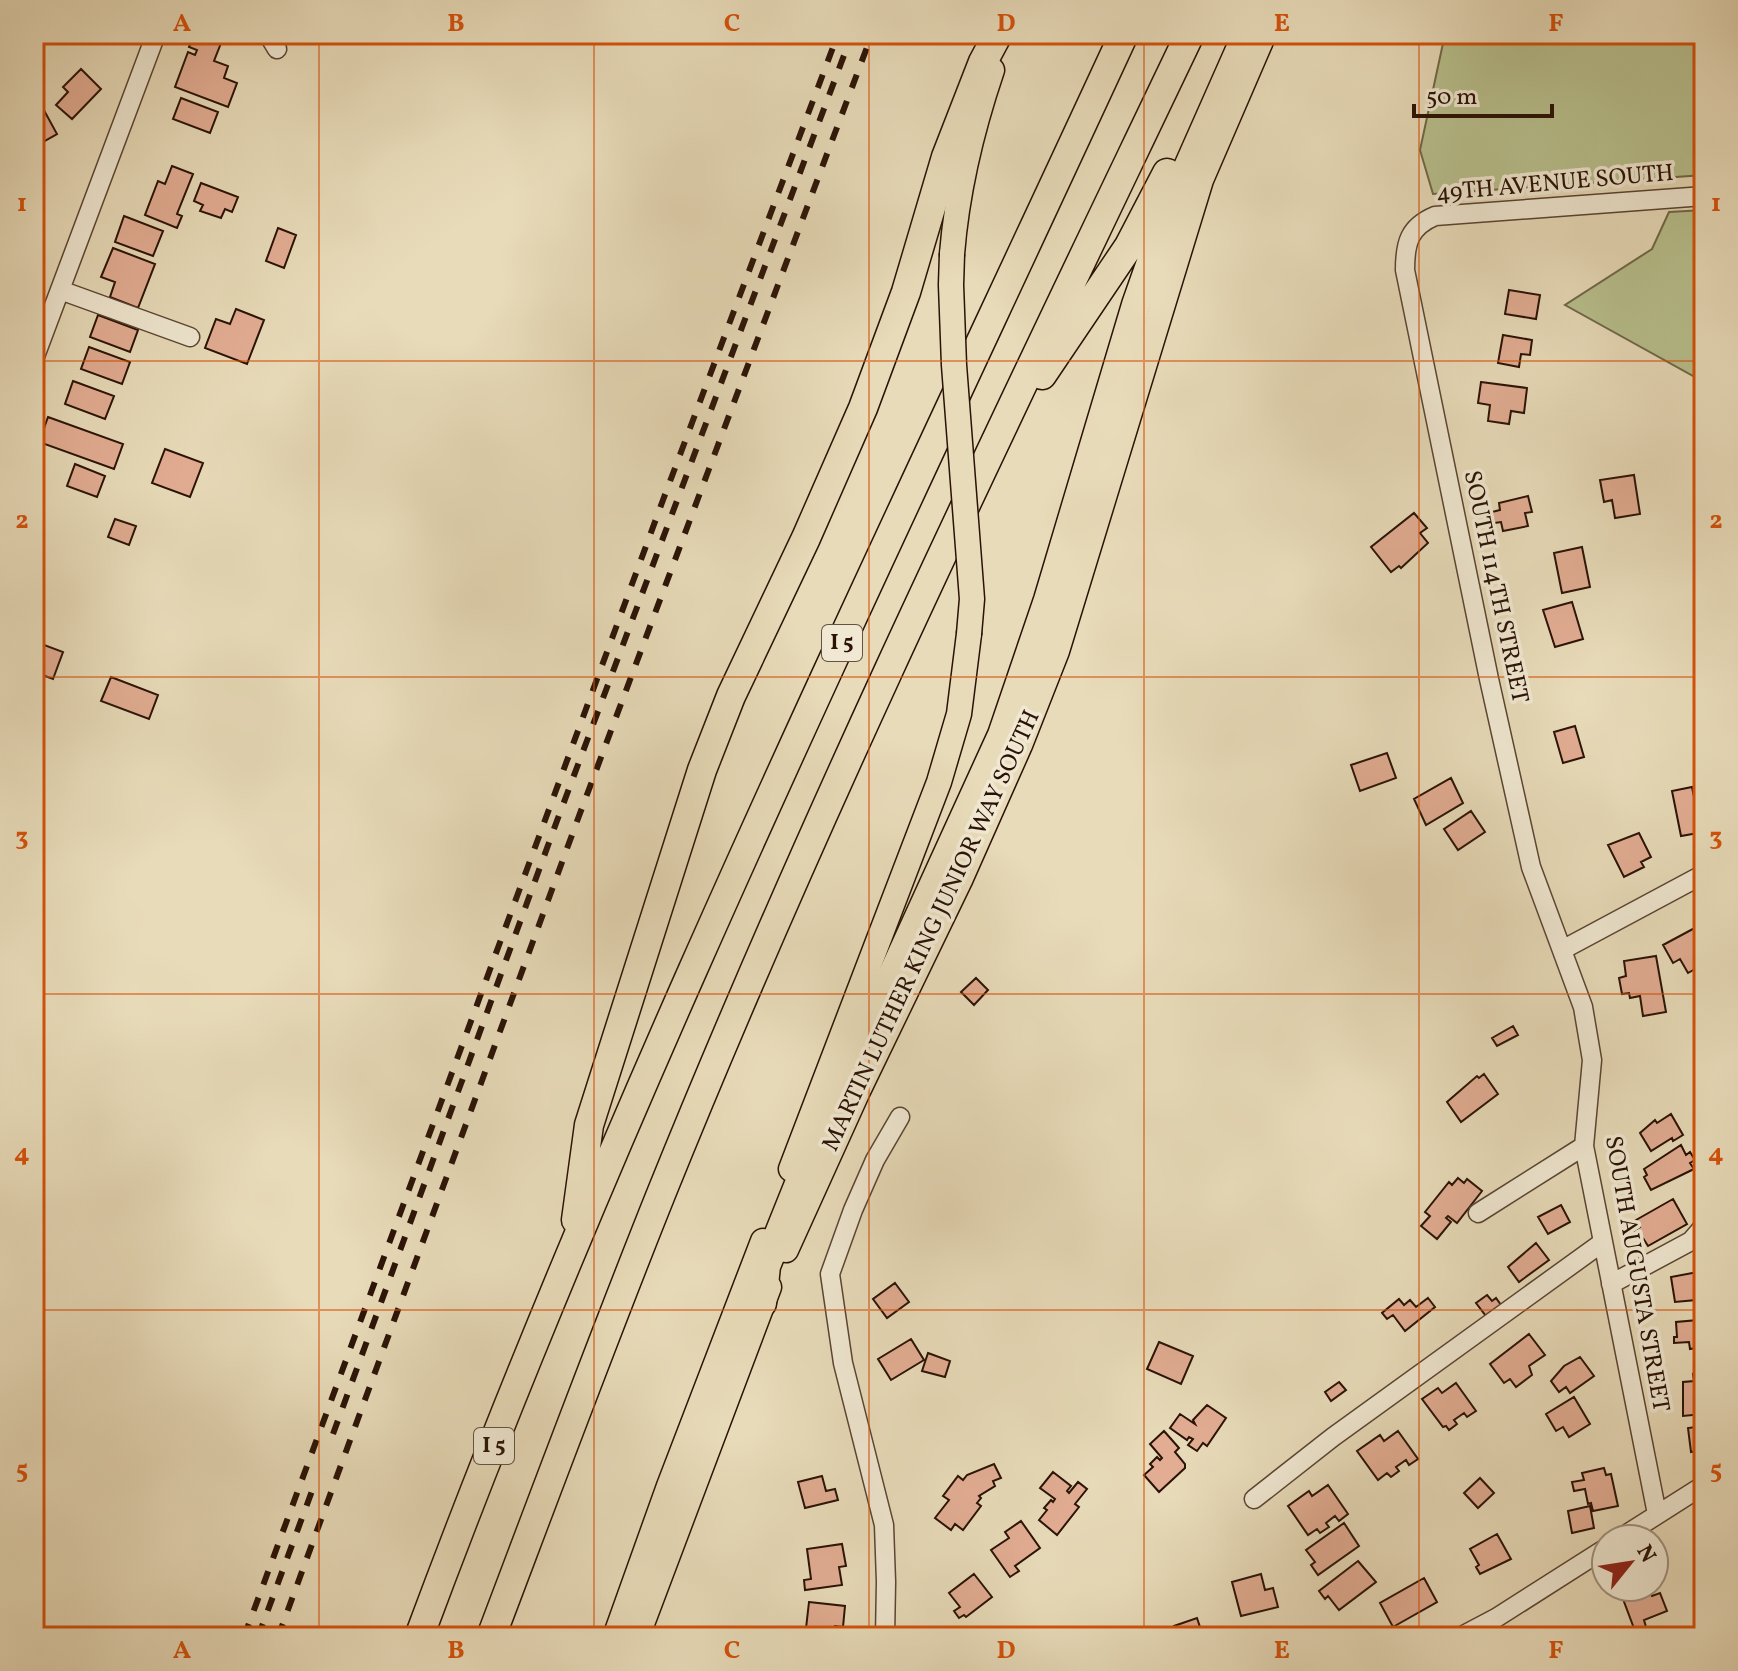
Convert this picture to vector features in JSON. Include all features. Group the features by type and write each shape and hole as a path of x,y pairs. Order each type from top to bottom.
{"highway":[{"path":"571,1257 589,1125 702,770 731,696 863,408 906,292 946,157 983,62 998,34"},
{"name":"I 5","path":"419,1637 571,1257 705,940 1124,34"},
{"name":"I 5","path":"491,1637 661,1193 809,848 988,456 1190,34"},
{"path":"988,456 1129,246 1234,34"},
{"path":"762,1303 766,1266 813,1149 1002,735 1048,600 1136,305 1170,208 1247,34"}],"main road":[{"name":"MARTIN LUTHER KING JUNIOR WAY SOUTH","path":"615,1637 669,1486 939,782 959,714 972,599 954,365 952,254 961,184 974,129 1005,34"},
{"name":"MARTIN LUTHER KING JUNIOR WAY SOUTH","path":"637,1637 762,1303 858,1091 961,878 1020,745 1057,651 1201,180 1264,34"}],"street":[{"path":"34,359 156,34"},
{"name":"49TH AVENUE SOUTH","path":"1413,230 1422,221 1435,216 1704,196"},
{"name":"SOUTH 114TH STREET","path":"1413,230 1405,252 1405,270 1489,679 1531,867 1562,950"},
{"path":"60,290 190,337"},
{"path":"1562,950 1704,874"},
{"name":"SOUTH AUGUSTA STREET","path":"1562,950 1583,1007 1592,1060 1584,1146 1657,1514"},
{"path":"885,1637 884,1525 843,1363 830,1274 875,1160 900,1117"},
{"path":"1478,1213 1584,1146"},
{"path":"1611,1284 1691,1241 1704,1226"},
{"path":"1254,1499 1333,1437 1603,1242"},
{"path":"1643,1523 1704,1485"},
{"path":"1460,1637 1496,1618 1590,1558"}],"green space":[{"path":"1445,34 1704,34 1704,175 1433,194 1420,150"},
{"path":"1704,210 1704,382 1565,305 1652,249 1669,212"}],"building":[{"path":"194,34 213,34 223,38 214,61 228,66 224,78 237,83 228,107 175,87 188,52 195,55 197,50 189,47"},
{"path":"81,69 101,89 72,119 56,105 68,92 63,87"},
{"path":"181,98 218,112 210,133 173,119"},
{"path":"40,103 57,134 34,147 34,106"},
{"path":"172,166 193,174 177,214 182,216 177,228 145,215 158,181 165,184"},
{"path":"201,183 238,197 232,212 225,209 221,218 200,211 203,205 194,201"},
{"path":"124,216 163,231 153,256 115,242"},
{"path":"278,228 296,235 284,268 266,261"},
{"path":"113,248 155,264 138,308 110,297 115,282 101,277"},
{"path":"1509,290 1540,295 1536,319 1505,314"},
{"path":"236,309 264,320 247,364 205,348 216,319 230,324"},
{"path":"98,315 138,330 130,352 90,337"},
{"path":"1503,335 1532,340 1530,355 1521,354 1519,367 1498,363"},
{"path":"89,347 130,362 122,384 81,369"},
{"path":"73,381 114,396 105,419 65,404"},
{"path":"1481,382 1527,388 1524,413 1511,411 1509,424 1488,421 1490,405 1478,403"},
{"path":"48,417 123,444 114,469 39,442"},
{"path":"165,449 203,463 190,497 152,483"},
{"path":"75,464 105,476 97,497 67,486"},
{"path":"1634,475 1640,514 1615,518 1612,500 1604,502 1600,480"},
{"path":"1528,496 1532,512 1525,513 1528,526 1503,531 1501,522 1494,523 1492,512 1500,510 1499,503"},
{"path":"1414,513 1427,528 1420,533 1428,543 1401,568 1399,566 1391,572 1371,547"},
{"path":"115,519 136,526 129,545 108,537"},
{"path":"1582,547 1590,587 1562,593 1554,553"},
{"path":"1572,602 1583,639 1555,647 1543,610"},
{"path":"34,626 41,629 36,642 63,652 53,679 34,672"},
{"path":"111,677 158,695 149,719 101,701"},
{"path":"1575,726 1584,757 1563,763 1554,732"},
{"path":"1387,753 1396,778 1360,791 1351,765"},
{"path":"1451,778 1463,803 1426,825 1414,799"},
{"path":"1692,787 1694,797 1704,796 1704,832 1681,836 1672,791"},
{"path":"1471,811 1485,832 1458,850 1444,829"},
{"path":"1639,833 1651,857 1641,862 1644,867 1624,877 1608,845"},
{"path":"1704,923 1704,964 1688,973 1680,959 1673,963 1663,945"},
{"path":"1656,956 1666,1012 1643,1016 1640,996 1630,998 1629,993 1622,994 1619,978 1626,976 1624,961"},
{"path":"976,978 988,990 974,1005 961,992"},
{"path":"1513,1026 1518,1035 1497,1046 1492,1038"},
{"path":"1484,1074 1498,1094 1461,1122 1447,1102 1477,1076 1479,1078"},
{"path":"1671,1114 1683,1135 1651,1151 1640,1133 1655,1120 1657,1123"},
{"path":"1681,1145 1686,1155 1690,1152 1695,1160 1690,1163 1694,1169 1651,1190 1644,1177 1647,1175 1644,1169"},
{"path":"1458,1178 1464,1183 1467,1179 1482,1191 1457,1223 1448,1216 1446,1218 1451,1222 1437,1239 1421,1226 1430,1216 1425,1212 1449,1182 1452,1185"},
{"path":"1673,1199 1687,1224 1648,1246 1643,1238 1638,1241 1633,1232 1640,1227 1636,1220"},
{"path":"1561,1205 1570,1222 1548,1234 1538,1217"},
{"path":"1536,1243 1549,1260 1519,1282 1508,1267"},
{"path":"1703,1271 1704,1293 1696,1293 1696,1300 1675,1302 1671,1277"},
{"path":"895,1283 909,1302 887,1318 873,1299"},
{"path":"1487,1295 1492,1301 1496,1298 1501,1305 1486,1316 1476,1303"},
{"path":"1428,1298 1435,1307 1405,1331 1393,1315 1387,1319 1382,1313 1399,1299 1404,1305 1410,1300 1416,1307"},
{"path":"1698,1316 1704,1316 1702,1347 1690,1349 1689,1342 1674,1343 1674,1337 1677,1337 1676,1322 1698,1320"},
{"path":"1529,1334 1545,1355 1529,1366 1532,1375 1516,1387 1510,1379 1504,1383 1490,1364"},
{"path":"911,1339 924,1360 891,1380 878,1359"},
{"path":"1159,1342 1193,1356 1181,1384 1147,1369"},
{"path":"928,1353 950,1361 945,1377 922,1371"},
{"path":"1580,1357 1594,1376 1570,1393 1566,1387 1559,1392 1551,1381 1564,1366"},
{"path":"1704,1373 1703,1414 1683,1416 1683,1382 1694,1381 1693,1374"},
{"path":"1339,1382 1346,1390 1331,1401 1325,1392"},
{"path":"1456,1383 1476,1411 1467,1417 1464,1413 1454,1420 1457,1424 1449,1430 1443,1427 1422,1399 1438,1388 1442,1393"},
{"path":"1574,1397 1590,1424 1569,1437 1563,1427 1556,1431 1546,1414"},
{"path":"1207,1405 1226,1418 1207,1446 1203,1443 1197,1451 1188,1445 1193,1439 1189,1437 1187,1440 1170,1428 1180,1414 1195,1424 1193,1420"},
{"path":"1704,1426 1704,1450 1691,1452 1688,1428"},
{"path":"1164,1431 1179,1448 1175,1452 1185,1468 1159,1492 1144,1475 1153,1467 1150,1464 1157,1457 1162,1458 1150,1444"},
{"path":"1398,1431 1418,1459 1409,1465 1406,1460 1396,1467 1399,1471 1391,1477 1387,1473 1378,1480 1357,1451 1380,1435 1384,1441"},
{"path":"994,1464 1001,1478 993,1481 995,1486 979,1496 981,1498 977,1503 981,1506 963,1530 955,1524 951,1530 935,1518 949,1500 943,1496 958,1476 963,1480 967,1475"},
{"path":"1604,1468 1606,1475 1611,1474 1618,1506 1593,1511 1585,1489 1574,1491 1572,1482 1584,1480 1582,1473"},
{"path":"1053,1472 1071,1486 1067,1491 1069,1493 1078,1482 1087,1489 1075,1504 1079,1507 1057,1535 1039,1520 1047,1510 1044,1508 1055,1499 1040,1488"},
{"path":"822,1476 826,1491 835,1489 838,1500 805,1508 798,1482"},
{"path":"1480,1478 1494,1493 1478,1508 1464,1493"},
{"path":"1328,1485 1348,1514 1339,1521 1335,1516 1326,1523 1329,1527 1320,1533 1317,1529 1308,1535 1288,1506 1309,1491 1312,1496"},
{"path":"1590,1506 1593,1523 1590,1523 1590,1529 1572,1533 1568,1511"},
{"path":"1021,1521 1040,1548 1015,1566 1019,1571 1010,1577 991,1550 1009,1538 1005,1532"},
{"path":"1344,1523 1359,1546 1318,1575 1311,1565 1315,1562 1306,1550"},
{"path":"1497,1534 1511,1559 1480,1574 1476,1567 1479,1565 1470,1549"},
{"path":"842,1544 846,1566 839,1567 842,1585 805,1590 804,1580 811,1579 807,1549"},
{"path":"1358,1561 1376,1582 1339,1610 1328,1596 1325,1599 1319,1591"},
{"path":"974,1574 992,1597 966,1617 959,1618 954,1611 960,1607 949,1593"},
{"path":"1261,1574 1265,1590 1273,1588 1278,1607 1241,1616 1232,1582"},
{"path":"1424,1578 1437,1602 1393,1627 1380,1603"},
{"path":"809,1602 845,1606 843,1627 835,1626 834,1637 805,1637"},
{"path":"1624,1603 1664,1603 1667,1611 1644,1620 1646,1627 1635,1631"},
{"path":"1197,1618 1203,1636 1212,1633 1214,1637 1177,1637 1174,1626"}],"railway":[{"path":"244,1637 838,34"},
{"path":"333,1434 558,818 852,34"},
{"path":"278,1637 576,824 872,34"},
{"path":"258,1637 312,1491"}]}
